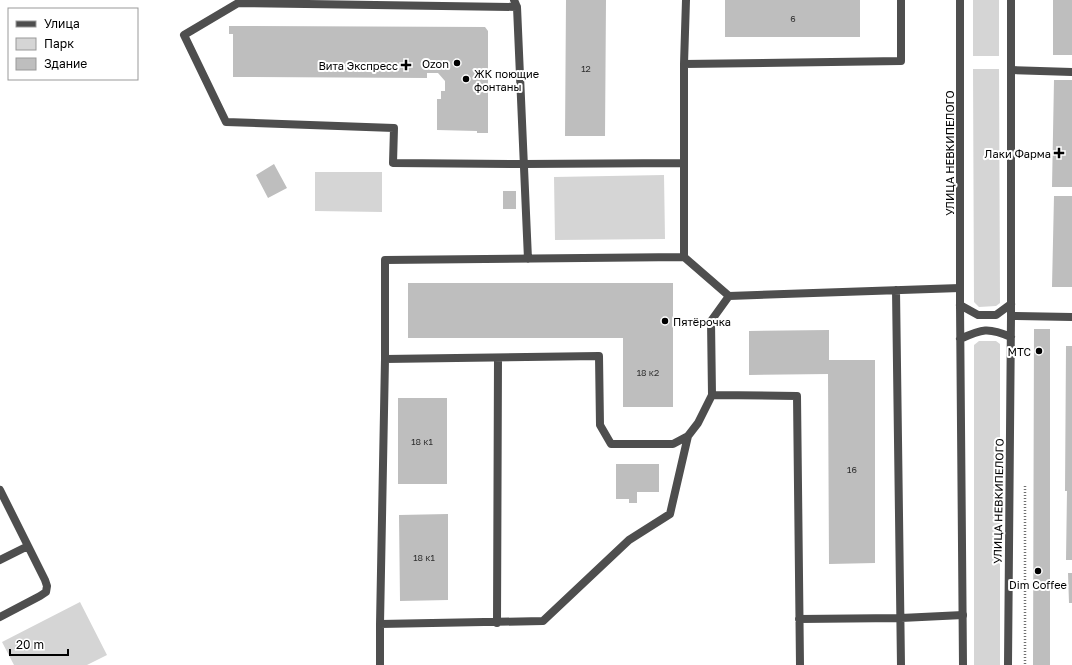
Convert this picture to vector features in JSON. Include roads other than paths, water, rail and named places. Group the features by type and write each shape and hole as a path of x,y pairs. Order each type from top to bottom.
{"street":[{"path":"684,257 684,64 686,0"},
{"path":"684,64 901,61 901,0"},
{"name":"УЛИЦА НЕВКИПЕЛОГО","path":"960,0 960,339 963,665"},
{"name":"УЛИЦА НЕВКИПЕЛОГО","path":"1008,665 1011,337 1011,0"},
{"path":"528,259 523,164 515,3 238,3 184,35 226,122 394,128 393,163 523,164 684,163"},
{"path":"1011,70 1072,72"},
{"path":"380,665 385,359 385,260 684,257 729,296 960,288"},
{"path":"896,290 901,665"},
{"path":"380,624 543,621 629,540 670,514 688,436 698,423 712,395 711,321 729,296"},
{"path":"960,305 978,315 996,315 1011,304"},
{"path":"1011,316 1072,317"},
{"path":"960,339 978,331 996,330 1011,337"},
{"path":"385,359 598,356 600,425 611,444 672,444 688,436"},
{"path":"497,623 498,358"},
{"path":"712,395 797,396 800,665"},
{"path":"0,490 47,586 46,592 40,596 0,617"},
{"path":"0,560 28,546"},
{"path":"800,619 963,616"}],"place":[{"name":"Ozon","path":"457,63"},
{"name":"Вита Экспресс","path":"406,65"},
{"name":"ЖК поющие фонтаны","path":"466,79"},
{"name":"Лаки Фарма","path":"1059,153"},
{"name":"Пятёрочка","path":"665,321"},
{"name":"МТС","path":"1039,351"},
{"name":"Dim Coffee","path":"1038,571"}]}
